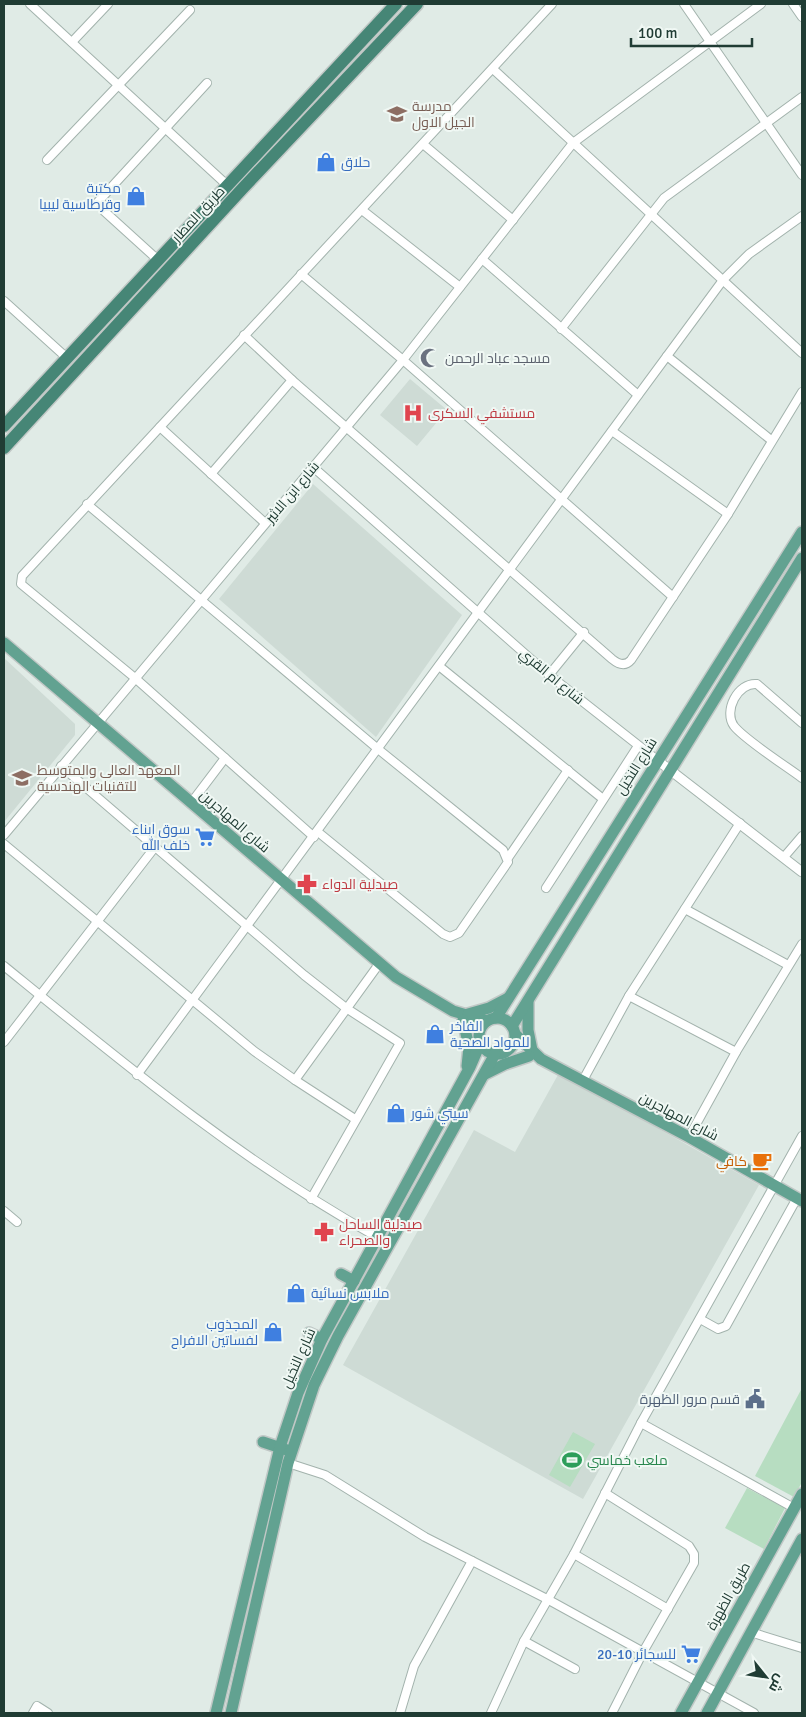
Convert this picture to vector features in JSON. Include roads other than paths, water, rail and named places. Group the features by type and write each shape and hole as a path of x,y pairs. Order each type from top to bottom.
{"highway":[{"name":"طريق المطار","path":"4,448 243,188 417,4"},
{"name":"طريق المطار","path":"4,426 392,5"}],"main road":[{"name":"شارع النخيل","path":"492,1019 509,997 802,532"},
{"path":"513,1030 502,1019 492,1019 480,1039 486,1051 500,1053 513,1044 513,1030 529,998 802,558"},
{"name":"شارع المهاجرين","path":"4,643 378,964 396,977 464,1017 492,1019"},
{"path":"466,1076 469,1047 464,1017 489,1008 509,997"},
{"path":"482,1076 530,1053 527,1024 529,998"},
{"name":"شارع المهاجرين","path":"464,1017 480,1039"},
{"name":"شارع المهاجرين","path":"513,1030 530,1053 689,1137 800,1199"},
{"name":"شارع النخيل","path":"216,1713 280,1447 298,1393 322,1339 466,1076 480,1039"},
{"name":"شارع النخيل","path":"231,1713 288,1463 301,1419 326,1358 482,1076 500,1053"},
{"name":"شارع المهاجرين","path":"500,1053 530,1053"},
{"path":"341,1274 354,1281"},
{"path":"308,1333 322,1339"},
{"path":"263,1442 292,1451"},
{"name":"طريق الظهرة","path":"681,1713 802,1494"},
{"path":"707,1713 716,1692 750,1632 798,1556 802,1539"},
{"path":"230,1658 242,1661"}],"street":[{"path":"30,4 227,185"},
{"path":"72,42 108,4"},
{"path":"552,4 493,70 87,504 22,576 21,584 135,678 225,758 316,834 443,934 450,937 460,933 568,770"},
{"path":"684,4 802,175"},
{"name":"شارع ابن الاثير","path":"4,835 403,360 573,143 761,4"},
{"path":"793,4 802,17"},
{"path":"47,160 190,10"},
{"path":"493,70 802,353"},
{"path":"96,204 207,83"},
{"path":"561,329 664,198 802,97"},
{"path":"423,144 513,220"},
{"path":"362,210 460,287"},
{"path":"104,211 158,260"},
{"path":"138,1075 723,280 749,254 802,216"},
{"path":"482,259 638,395"},
{"path":"301,274 403,360 673,597"},
{"path":"4,302 67,358"},
{"path":"244,335 292,380 584,632 618,664 628,664 728,514 802,392"},
{"path":"667,356 772,440"},
{"path":"211,474 292,380"},
{"path":"160,427 266,523"},
{"path":"612,430 728,514"},
{"name":"شارع ام القري","path":"313,467 549,675 802,872"},
{"path":"87,504 378,749 504,850 508,858"},
{"path":"549,675 584,632"},
{"path":"439,666 602,798"},
{"path":"802,723 757,684 749,684 742,688 732,703 730,712 731,721 737,729 802,778"},
{"path":"546,888 602,798 638,746"},
{"path":"191,803 225,758"},
{"path":"61,766 304,975 346,1008 400,1043 311,1199"},
{"path":"582,1082 629,996 740,823"},
{"path":"784,857 802,836"},
{"path":"4,844 254,1051 356,1119"},
{"path":"4,1042 155,847"},
{"path":"685,909 788,965"},
{"path":"689,1137 736,1052 802,944"},
{"path":"295,1080 378,964"},
{"path":"4,966 138,1075 244,1155 311,1199 377,1237"},
{"path":"629,996 736,1052"},
{"path":"492,1713 524,1641 574,1554 641,1423 802,1136"},
{"path":"700,1319 718,1329 726,1326 800,1199"},
{"path":"4,1211 17,1222"},
{"path":"641,1423 794,1508"},
{"path":"288,1463 325,1475 388,1515 547,1599 754,1713"},
{"path":"605,1493 692,1549 694,1554 694,1563 643,1652 612,1713"},
{"path":"574,1554 668,1608"},
{"path":"400,1713 414,1666 472,1561"},
{"path":"750,1632 802,1648"},
{"path":"524,1641 575,1669"},
{"path":"33,1713 37,1706 48,1713"}],"place":[{"name":"مدرسة الجيل الاول","path":"397,114"},
{"name":"حلاق","path":"326,162"},
{"name":"مكتبة وقرطاسية ليبيا","path":"136,196"},
{"name":"مسجد عباد الرحمن","path":"430,358"},
{"name":"مستشفي السكرى","path":"413,413"},
{"name":"المعهد العالي والمتوسط للتقنيات الهندسية","path":"22,778"},
{"name":"سوق ابناء خلف الله","path":"205,837"},
{"name":"صيدلية الدواء","path":"307,884"},
{"name":"الفاخر للمواد الصحية","path":"435,1034"},
{"name":"سيتي شور","path":"396,1113"},
{"name":"كافي","path":"762,1161"},
{"name":"صيدلية الساحل والصحراء","path":"324,1232"},
{"name":"ملابس نسائية","path":"296,1293"},
{"name":"المجذوب لفساتين الافراح","path":"273,1332"},
{"name":"قسم مرور الظهرة","path":"755,1399"},
{"name":"ملعب خماسي","path":"572,1460"},
{"name":"20-10 للسجائر","path":"691,1654"}]}
